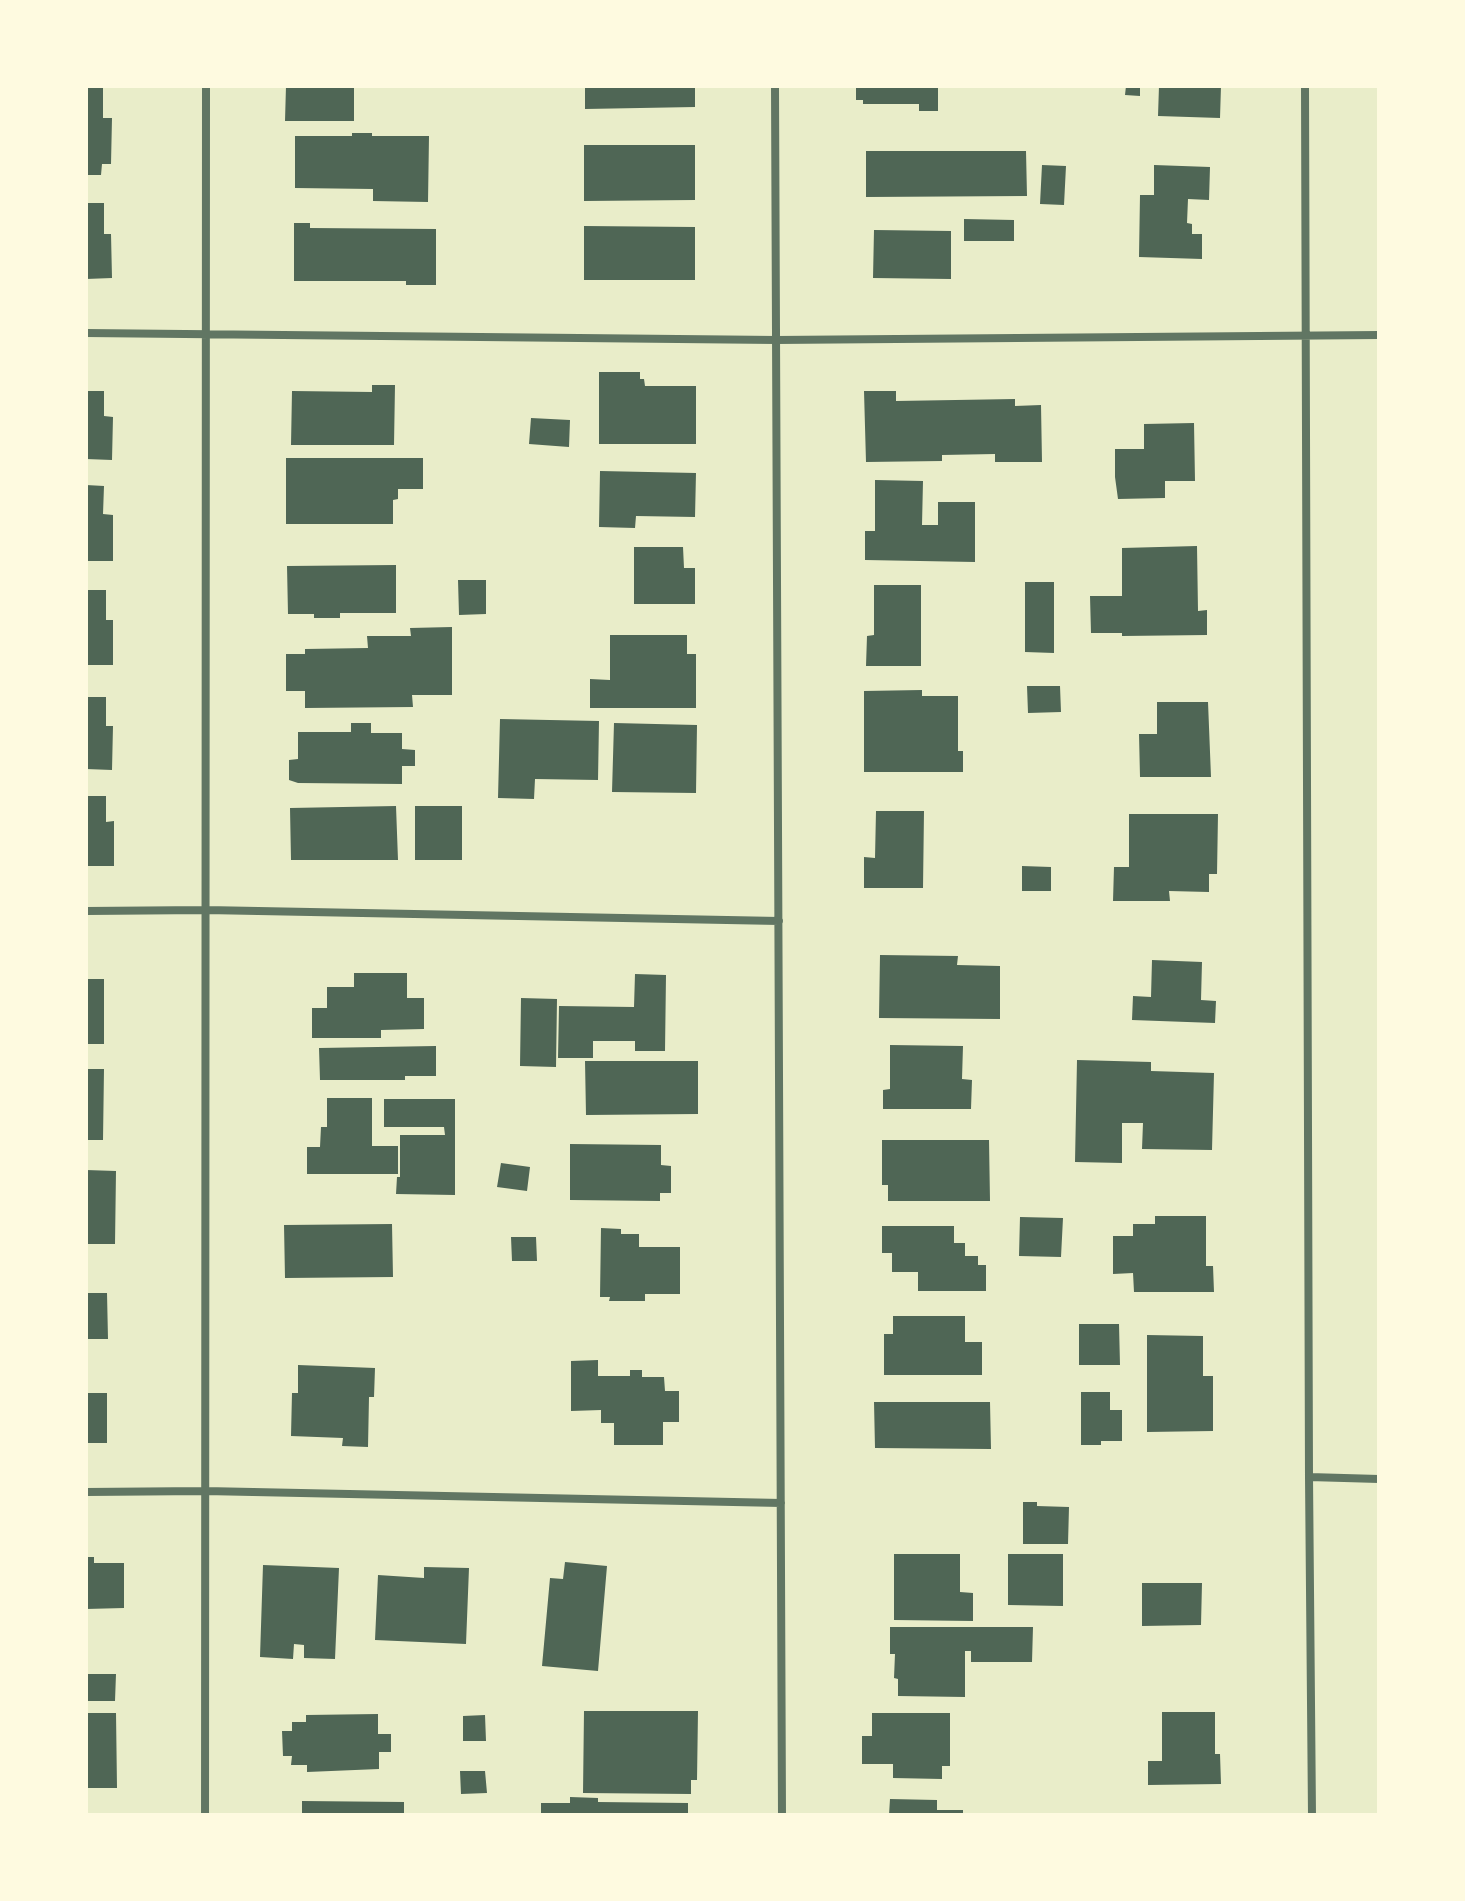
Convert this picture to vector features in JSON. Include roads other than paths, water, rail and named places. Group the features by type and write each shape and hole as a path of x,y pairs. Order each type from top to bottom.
{"street":[{"path":"205,1815 206,86"},
{"path":"775,86 782,1815"},
{"path":"1305,86 1312,1815"},
{"path":"86,333 776,340 1379,335"},
{"path":"86,911 206,910 779,921"},
{"path":"1309,1477 1379,1479"},
{"path":"86,1492 205,1491 781,1503"}]}
